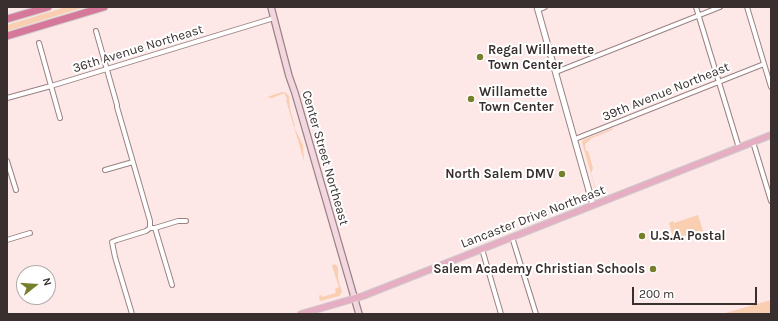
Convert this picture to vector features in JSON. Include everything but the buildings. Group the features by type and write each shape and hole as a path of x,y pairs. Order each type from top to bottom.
{"highway":[{"path":"7,19 48,7"},
{"path":"7,36 104,7"}],"main road":[{"name":"Center Street Northeast","path":"271,7 289,76 296,93 359,314"},
{"name":"Lancaster Drive Northeast","path":"301,314 354,299 771,135"}],"street":[{"path":"545,7 538,8 594,205"},
{"path":"696,7 739,148"},
{"path":"556,72 720,7"},
{"path":"747,7 771,87"},
{"name":"36th Avenue Northeast","path":"7,98 274,18"},
{"path":"96,31 152,228 172,285"},
{"path":"39,43 60,118"},
{"name":"39th Avenue Northeast","path":"575,139 764,64"},
{"path":"753,142 771,201"},
{"path":"7,161 16,190"},
{"path":"105,170 133,162"},
{"path":"132,314 112,242 114,240 152,228 175,222 186,221"},
{"path":"7,240 30,233"},
{"path":"512,237 536,314"},
{"path":"482,249 501,314"}],"shaded area":[{"path":"66,7 85,7 7,31 7,25"},
{"path":"282,92 289,96 294,127 303,145 304,161 286,100 285,94 272,98 267,97"},
{"path":"613,128 612,130 592,138 585,144 586,151 588,151 593,168 591,173 596,190 603,193 601,194 596,192 582,142 583,140"},
{"path":"698,215 704,234 702,231 677,238 677,241 674,241 669,223 673,221 674,223"},
{"path":"334,264 338,267 338,278 342,292 339,296 320,301 320,294 322,297 336,293 335,289 339,287 332,266"},
{"path":"771,300 771,314 722,314"}],"place":[{"name":"Regal Willamette Town Center","path":"480,57"},
{"name":"Willamette Town Center","path":"471,99"},
{"name":"North Salem DMV","path":"562,174"},
{"name":"U.S.A. Postal","path":"642,236"},
{"name":"Salem Academy Christian Schools","path":"653,269"}]}
